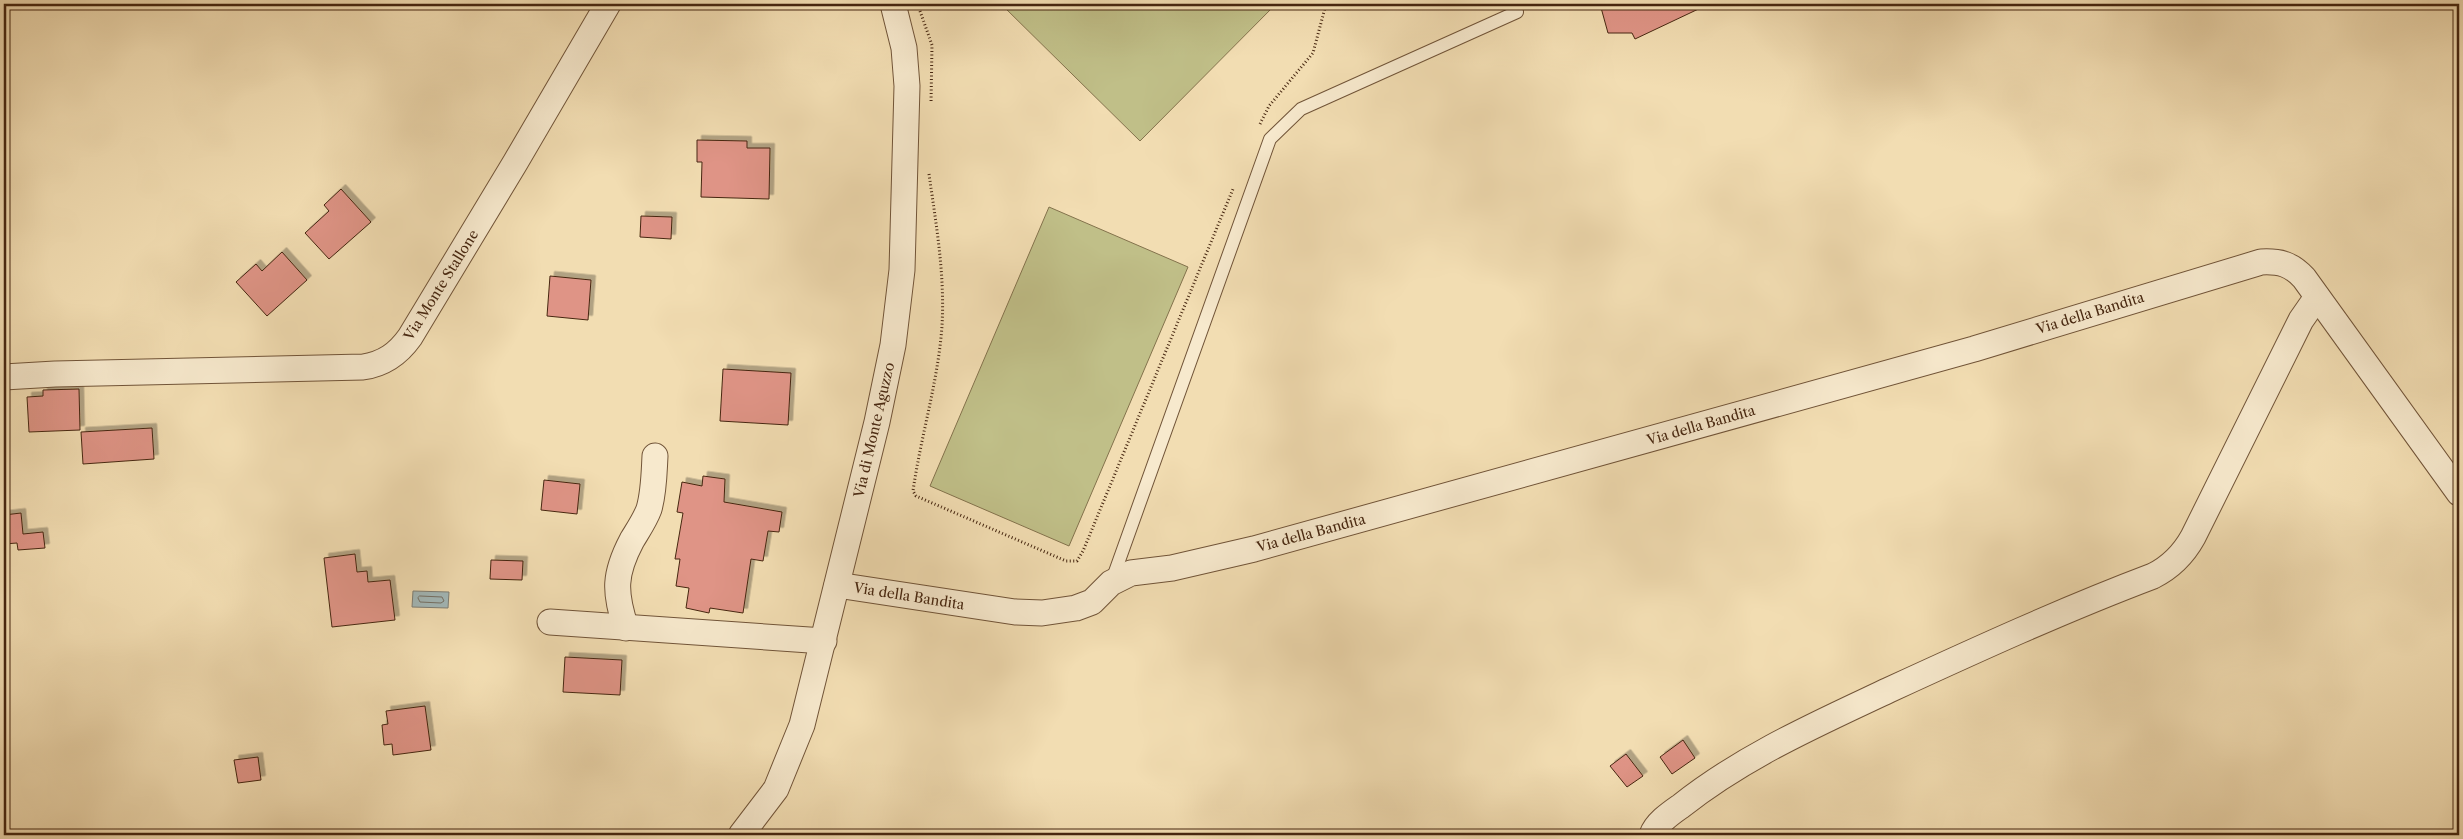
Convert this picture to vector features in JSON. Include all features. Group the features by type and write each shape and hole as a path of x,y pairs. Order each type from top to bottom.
{"street":[{"name":"Via Monte Stallone","path":"4,377 55,374 363,367 388,359 401,349 410,337 608,4"},
{"name":"Via di Monte Aguzzo","path":"741,835 769,800 787,766 804,718 889,370 900,294 907,72 901,30 893,4"},
{"name":"Via della Bandita","path":"837,585 1015,612 1042,613 1076,608 1099,596 1111,583 1131,573 1172,568 1254,550 1974,349 2249,264 2271,262 2291,266 2304,278 2459,493"},
{"path":"1652,835 1662,822 1694,795 1731,770 1788,737 2025,627 2152,576 2169,567 2186,550 2301,320 2317,298"},
{"path":"626,628 617,599 617,579 624,556 648,510 654,485 655,456"},
{"path":"550,622 824,641"}],"lane":[{"path":"1111,583 1270,139 1301,109 1517,12"}],"path":[{"path":"917,4 932,45 931,111"},
{"path":"1258,129 1269,106 1313,53 1326,4"},
{"path":"928,169 941,255 942,326 931,406 914,491 916,496 1066,561 1076,561 1083,551 1235,182"}],"shaded area":[{"path":"1001,4 1276,4 1140,141"},
{"path":"1049,207 1188,267 1069,546 930,486"}],"water":[{"path":"413,591 449,592 448,608 412,607"}],"building":[{"path":"1600,4 1709,4 1635,39 1632,33 1608,33"},
{"path":"697,140 747,141 747,148 770,148 769,199 701,197 702,162 697,162"},
{"path":"341,189 371,222 329,259 305,233 329,211 324,205"},
{"path":"641,216 672,217 671,239 640,237"},
{"path":"282,252 307,280 267,316 236,282 256,264 262,271"},
{"path":"550,276 591,280 588,320 547,316"},
{"path":"723,369 791,373 788,425 720,421"},
{"path":"79,389 80,430 29,432 27,397 43,396 43,390"},
{"path":"152,428 154,459 83,464 81,432"},
{"path":"703,476 725,479 724,502 782,512 779,532 768,531 763,561 751,559 743,613 710,608 709,613 686,608 689,588 676,586 680,559 675,559 683,513 677,512 682,482 702,486"},
{"path":"544,480 580,484 577,514 541,510"},
{"path":"21,513 23,534 43,532 45,548 18,550 17,543 4,544 4,515"},
{"path":"355,554 357,572 367,571 368,582 390,580 395,620 332,627 324,558"},
{"path":"491,560 523,561 522,580 490,579"},
{"path":"565,657 622,660 620,695 563,692"},
{"path":"425,706 431,750 393,755 392,744 384,745 382,725 388,724 386,711"},
{"path":"1683,740 1695,758 1672,774 1660,757"},
{"path":"1626,754 1643,776 1627,787 1610,766"},
{"path":"258,757 261,780 238,783 234,760"}]}
